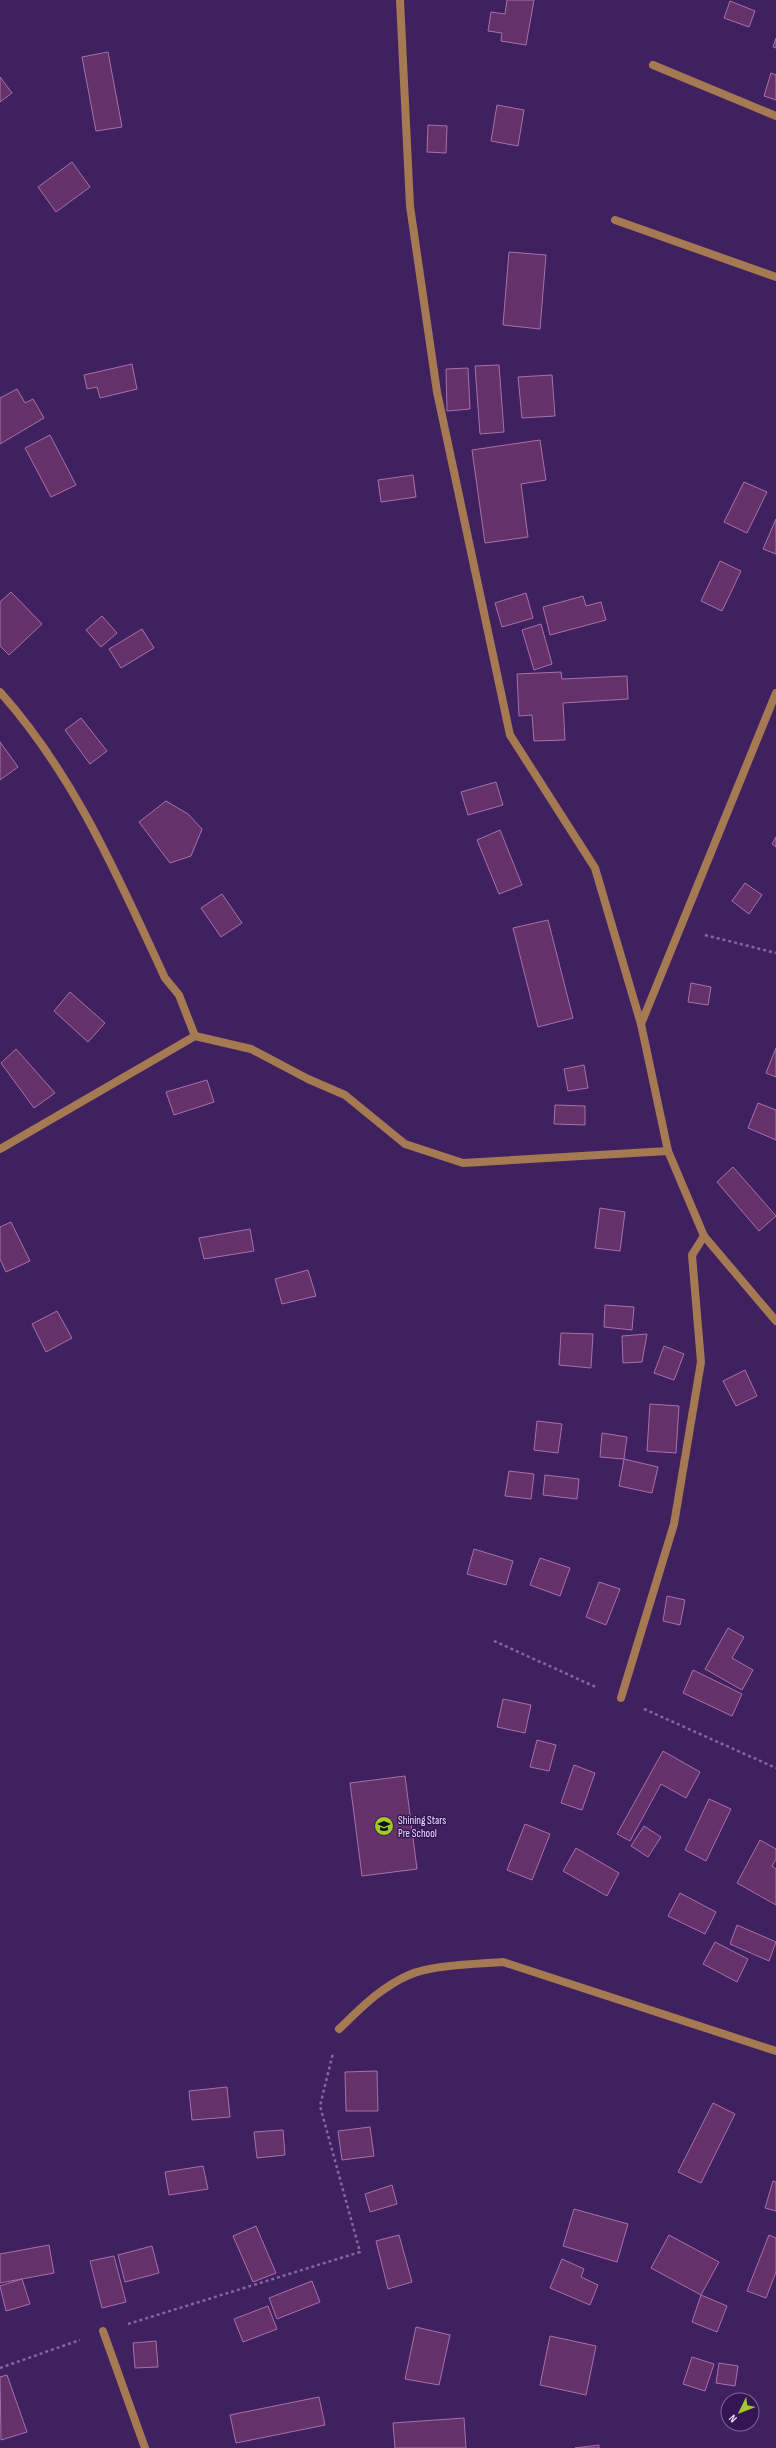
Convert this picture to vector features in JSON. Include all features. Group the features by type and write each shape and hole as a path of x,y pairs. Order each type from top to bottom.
{"street":[{"path":"400,0 410,206 437,392 510,735 595,868 641,1024 668,1151 704,1236 776,1321"},
{"path":"653,65 776,116"},
{"path":"615,220 776,276"},
{"path":"0,692 56,765 93,825 165,978 179,995 195,1036"},
{"path":"641,1024 776,693"},
{"path":"0,1149 195,1036 251,1049 308,1079 345,1095 405,1144 463,1163 668,1151"},
{"path":"621,1698 674,1524 701,1362 692,1255 704,1236"},
{"path":"339,2029 372,1997 410,1974 458,1965 503,1962 776,2051"},
{"path":"103,2331 145,2448"}],"path":[{"path":"680,928 776,953"},
{"path":"0,2368 103,2331 360,2252 320,2106 339,2029"}],"building":[{"path":"507,0 534,0 526,45 501,41 502,33 488,31 491,12 505,14"},
{"path":"730,1 755,11 749,27 724,18"},
{"path":"776,38 776,48 773,47"},
{"path":"108,52 122,127 96,131 82,57"},
{"path":"771,73 776,75 776,100 764,96"},
{"path":"0,77 12,93 0,102"},
{"path":"497,105 524,110 518,146 491,141"},
{"path":"428,125 447,126 446,153 427,152"},
{"path":"72,162 90,187 56,212 38,187"},
{"path":"509,252 546,255 540,329 503,325"},
{"path":"132,364 137,389 100,398 97,387 87,389 84,375"},
{"path":"499,365 504,432 480,434 475,366"},
{"path":"468,368 470,409 447,411 446,369"},
{"path":"552,375 555,416 522,418 518,377"},
{"path":"17,389 25,403 33,399 44,418 0,444 0,398"},
{"path":"50,435 76,485 51,497 25,448"},
{"path":"540,440 546,480 521,484 528,537 485,543 472,450"},
{"path":"413,475 416,497 381,502 378,480"},
{"path":"744,482 767,492 747,533 724,522"},
{"path":"776,519 776,554 763,549"},
{"path":"720,561 741,571 722,611 701,601"},
{"path":"11,592 42,624 9,655 0,646 0,602"},
{"path":"526,593 533,618 502,627 495,603"},
{"path":"583,596 586,606 601,602 606,620 550,635 543,607"},
{"path":"102,616 117,633 101,647 86,630"},
{"path":"541,624 552,664 534,670 522,630"},
{"path":"142,629 154,648 121,668 109,649"},
{"path":"561,672 562,679 627,676 628,699 563,703 565,740 534,741 532,715 519,716 517,674"},
{"path":"81,718 107,751 90,764 65,730"},
{"path":"0,742 18,767 0,780"},
{"path":"496,782 503,805 468,815 461,792"},
{"path":"166,801 188,814 202,829 191,856 170,863 139,822"},
{"path":"500,830 522,885 499,894 477,840"},
{"path":"776,837 776,847 772,844"},
{"path":"745,883 762,895 749,914 732,901"},
{"path":"222,894 242,923 221,937 201,908"},
{"path":"548,920 573,1018 538,1027 513,928"},
{"path":"691,983 711,987 708,1005 688,1002"},
{"path":"70,992 105,1023 88,1042 54,1011"},
{"path":"776,1048 776,1077 766,1073"},
{"path":"16,1049 55,1093 34,1108 1,1063"},
{"path":"584,1065 588,1088 568,1091 564,1069"},
{"path":"207,1080 214,1102 174,1115 166,1092"},
{"path":"758,1103 776,1110 776,1140 748,1128"},
{"path":"555,1105 585,1106 585,1125 554,1124"},
{"path":"733,1167 776,1216 759,1231 717,1182"},
{"path":"600,1208 625,1212 620,1251 595,1248"},
{"path":"11,1222 30,1261 6,1272 0,1259 0,1227"},
{"path":"250,1229 254,1251 204,1259 199,1238"},
{"path":"308,1270 316,1296 282,1304 275,1279"},
{"path":"605,1305 634,1307 632,1330 604,1327"},
{"path":"57,1311 72,1338 46,1352 32,1324"},
{"path":"561,1333 593,1334 591,1368 559,1365"},
{"path":"647,1334 642,1362 623,1363 622,1336"},
{"path":"664,1346 684,1354 674,1380 654,1373"},
{"path":"745,1370 757,1396 736,1406 723,1381"},
{"path":"650,1404 679,1406 676,1453 647,1451"},
{"path":"537,1421 562,1424 558,1453 534,1450"},
{"path":"602,1433 627,1437 624,1459 600,1457"},
{"path":"624,1459 658,1467 652,1493 619,1486"},
{"path":"509,1471 534,1474 531,1499 505,1496"},
{"path":"545,1475 579,1479 577,1499 543,1495"},
{"path":"474,1549 513,1561 506,1585 467,1574"},
{"path":"540,1558 570,1568 560,1596 530,1585"},
{"path":"599,1582 620,1589 606,1625 586,1617"},
{"path":"667,1596 685,1600 680,1625 663,1621"},
{"path":"728,1628 744,1637 732,1658 753,1670 742,1690 705,1669"},
{"path":"693,1670 742,1694 732,1716 683,1693"},
{"path":"503,1699 531,1705 525,1733 497,1727"},
{"path":"537,1740 556,1745 549,1771 530,1767"},
{"path":"663,1751 700,1772 686,1798 661,1784 630,1841 617,1834"},
{"path":"574,1765 595,1773 582,1810 561,1803"},
{"name":"Shining Stars Pre School","path":"405,1776 417,1869 362,1876 350,1783"},
{"path":"709,1799 731,1809 706,1861 685,1850"},
{"path":"525,1824 550,1834 532,1880 507,1870"},
{"path":"644,1826 661,1837 648,1857 631,1846"},
{"path":"760,1840 776,1849 776,1859 772,1866 776,1869 776,1905 737,1883"},
{"path":"576,1848 619,1873 607,1896 563,1871"},
{"path":"680,1893 716,1912 705,1934 668,1916"},
{"path":"737,1925 776,1942 769,1961 730,1944"},
{"path":"715,1942 748,1959 737,1982 703,1964"},
{"path":"377,2071 378,2111 346,2111 345,2072"},
{"path":"227,2087 230,2117 192,2120 189,2091"},
{"path":"713,2103 735,2114 701,2183 678,2172"},
{"path":"370,2127 374,2156 342,2160 338,2131"},
{"path":"283,2130 285,2155 257,2158 254,2132"},
{"path":"203,2166 208,2189 169,2195 165,2172"},
{"path":"773,2181 776,2182 776,2211 765,2208"},
{"path":"392,2185 397,2204 370,2212 365,2194"},
{"path":"574,2209 628,2224 617,2262 563,2246"},
{"path":"256,2226 276,2273 253,2282 233,2236"},
{"path":"399,2235 412,2282 388,2289 376,2241"},
{"path":"669,2235 719,2262 701,2295 651,2268"},
{"path":"769,2235 776,2238 776,2272 766,2298 747,2291"},
{"path":"49,2245 54,2273 0,2283 0,2254"},
{"path":"152,2246 159,2273 125,2282 118,2255"},
{"path":"114,2256 126,2302 102,2308 90,2261"},
{"path":"562,2259 584,2269 581,2277 598,2285 590,2305 550,2288"},
{"path":"22,2279 30,2304 6,2311 0,2286"},
{"path":"312,2281 320,2302 277,2319 269,2298"},
{"path":"701,2295 727,2306 717,2332 692,2322"},
{"path":"268,2306 277,2329 243,2342 234,2319"},
{"path":"416,2327 450,2335 439,2385 405,2379"},
{"path":"550,2336 596,2346 586,2395 540,2385"},
{"path":"156,2341 158,2367 135,2368 133,2343"},
{"path":"692,2357 714,2364 705,2391 683,2384"},
{"path":"719,2363 738,2366 735,2386 716,2383"},
{"path":"7,2375 27,2432 1,2440 0,2377"},
{"path":"319,2397 325,2425 236,2443 230,2415"},
{"path":"464,2418 466,2448 395,2448 393,2423"},
{"path":"599,2445 599,2448 575,2448"}],"place":[{"name":"Shining Stars Pre School","path":"384,1826"}]}
